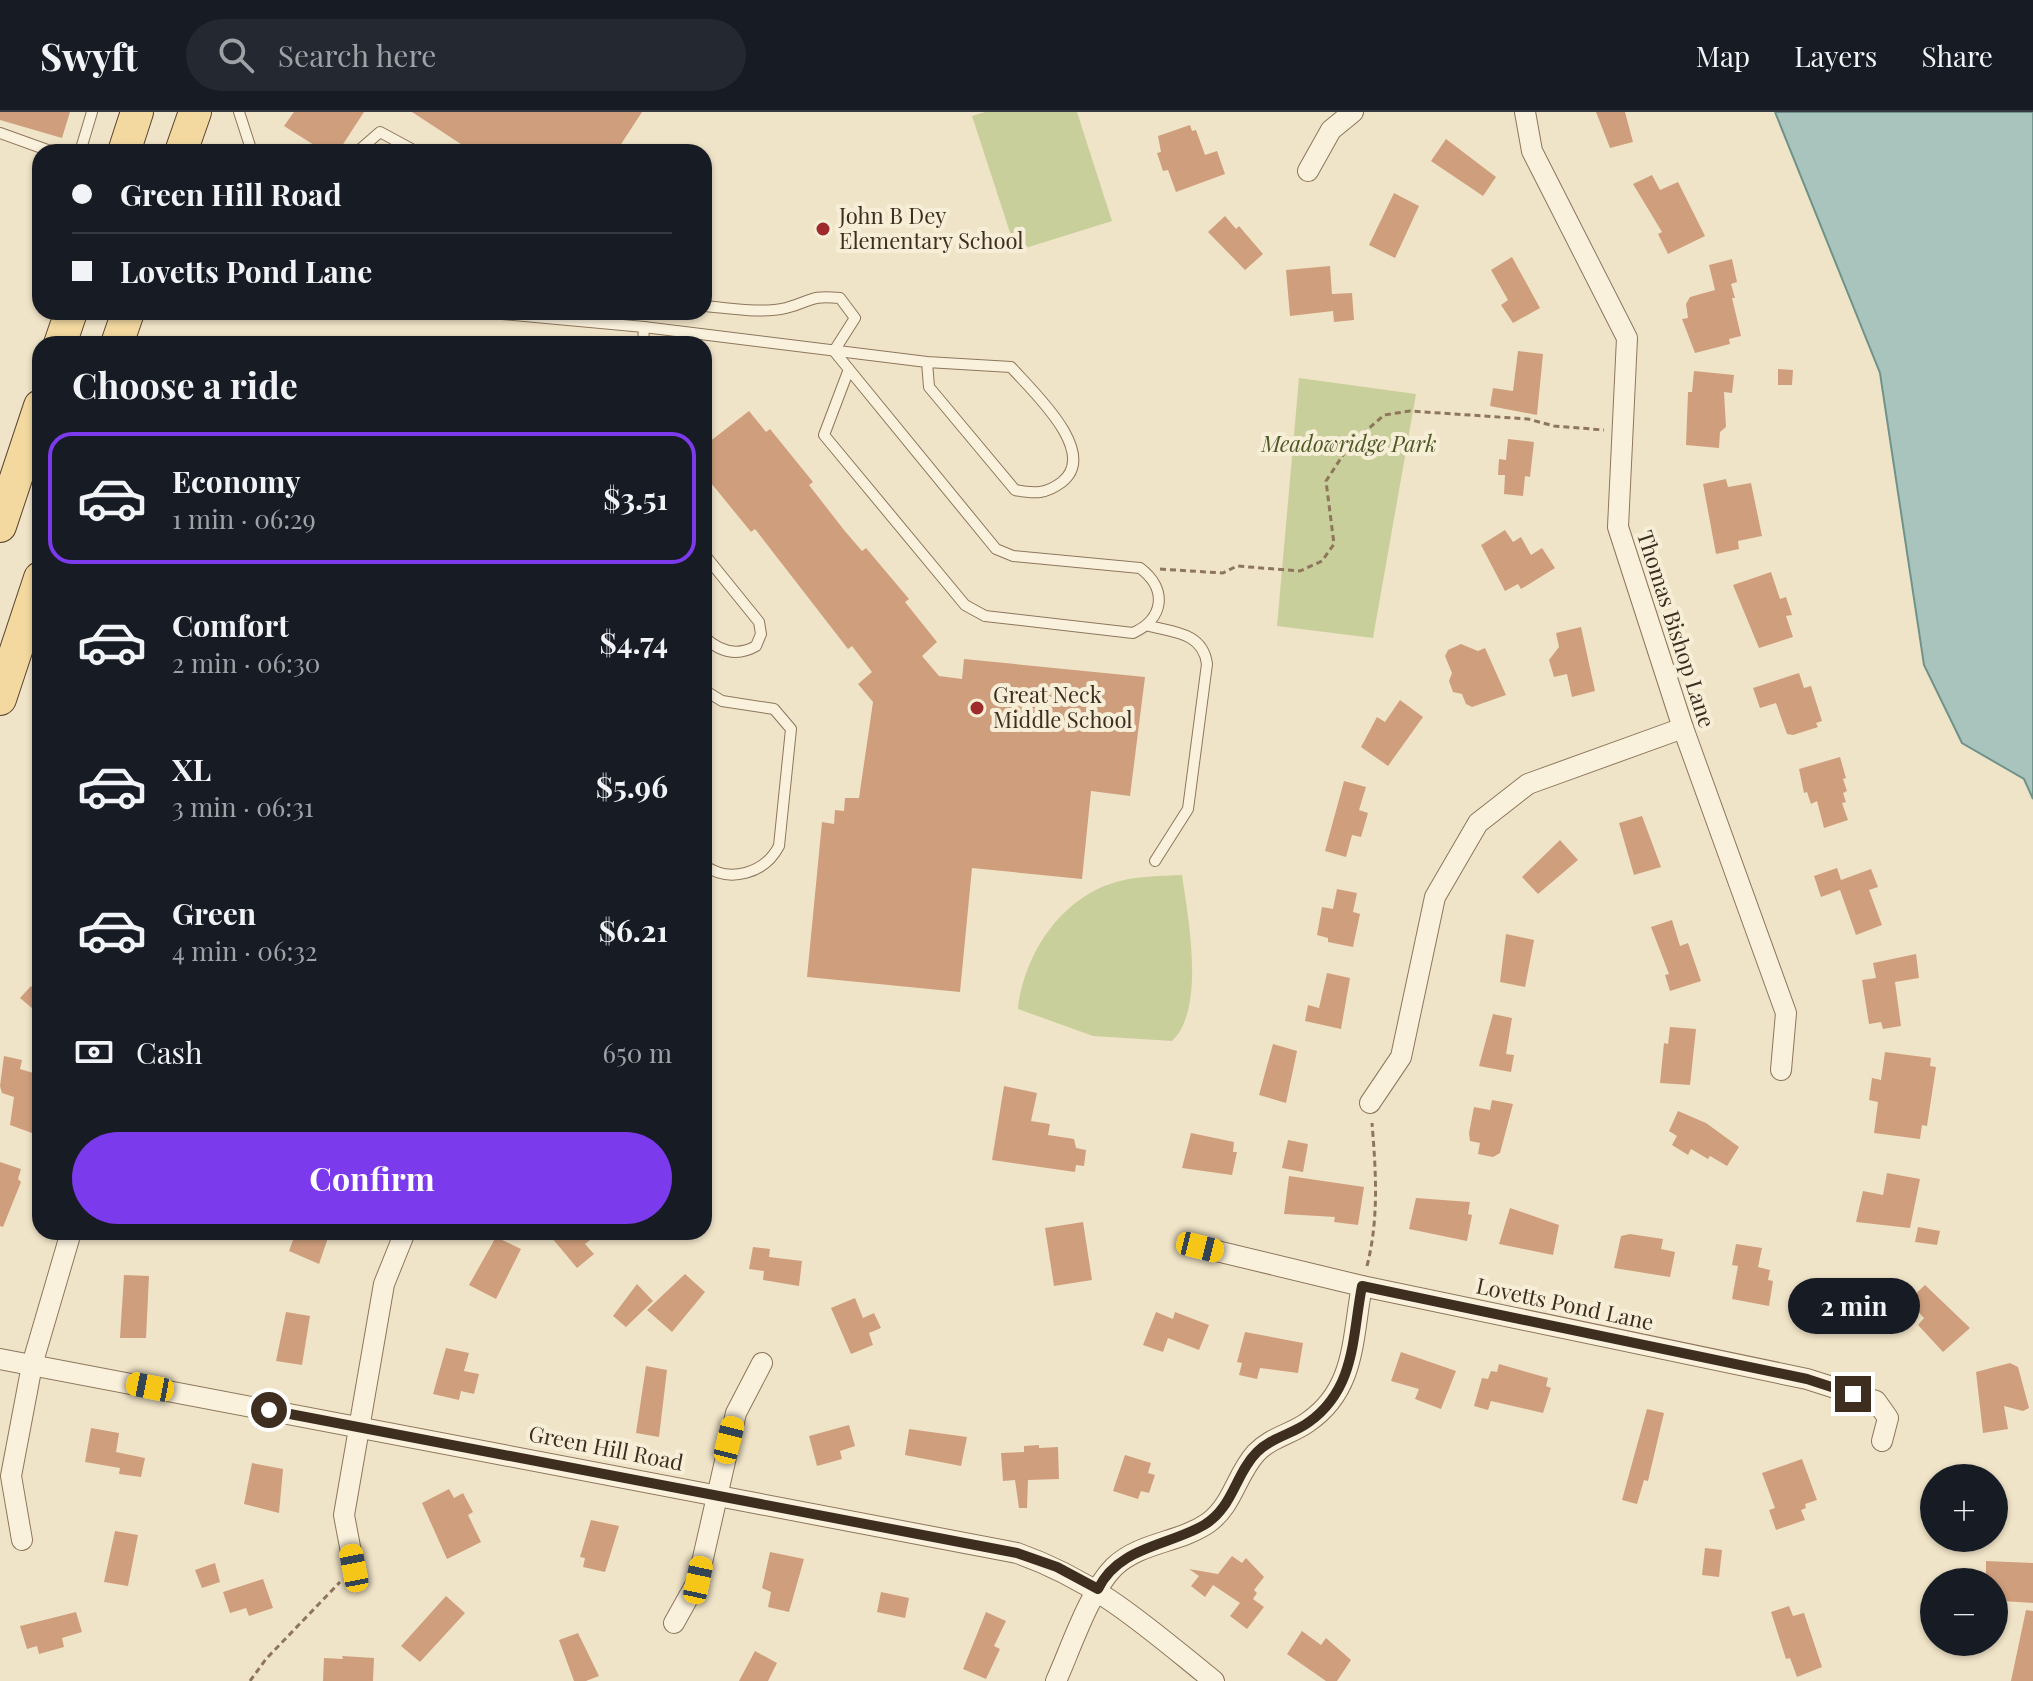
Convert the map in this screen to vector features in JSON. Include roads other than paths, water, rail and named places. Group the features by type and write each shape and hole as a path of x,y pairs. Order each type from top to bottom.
{"main road":[{"path":"127,144 137,112"},
{"path":"184,144 195,112"},
{"path":"0,526 32,430"},
{"path":"0,699 32,602"}],"street":[{"path":"1308,171 1331,130 1353,112"},
{"name":"Thomas Bishop Lane","path":"1525,112 1532,151 1627,338 1618,527 1683,728 1786,1013 1781,1070"},
{"path":"1370,1103 1401,1057 1435,897 1478,823 1528,784 1683,728"},
{"path":"22,1540 11,1476 32,1365 69,1240"},
{"path":"354,1568 344,1515 384,1284 402,1240"},
{"name":"Lovetts Pond Lane","path":"1200,1247 1362,1286 1807,1379 1876,1401 1888,1418 1882,1441"},
{"path":"1056,1681 1098,1589 1114,1567 1130,1555 1207,1523 1224,1508 1257,1452 1272,1440 1303,1426 1334,1399 1351,1365 1362,1286"},
{"name":"Green Hill Road","path":"0,1359 716,1493 1017,1553 1057,1567 1098,1589 1214,1681"},
{"path":"674,1623 698,1580 736,1413 762,1363"}],"lane":[{"path":"82,144 92,112"},
{"path":"239,112 249,144"},
{"path":"366,144 380,132 402,144"},
{"path":"0,133 32,144"},
{"path":"712,307 760,310 785,308 814,296 840,298 855,318 834,351"},
{"path":"574,320 927,362 1011,367 1068,436 1073,464 1069,476 1043,492 1015,490 929,387 927,362"},
{"path":"643,336 644,327"},
{"path":"834,351 849,369 996,549 1013,556 1140,568 1150,576 1161,603 1158,615 1149,626 1133,633 985,616 965,605 824,435 849,369"},
{"path":"712,564 759,622 761,634 756,646 734,652 719,651 712,644"},
{"path":"1149,626 1193,637 1200,643 1207,664 1188,809 1155,861"},
{"path":"712,695 722,701 774,709 791,729 779,846 775,855 765,865 732,876 712,868"}],"water":[{"path":"1775,112 2033,112 2033,799 2024,779 1962,743 1924,665 1880,373"}],"place":[{"name":"John B Dey Elementary School","path":"823,229"},
{"name":"Great Neck Middle School","path":"977,708"}],"park label":[{"name":"Meadowridge Park","path":"1349,444"}]}
